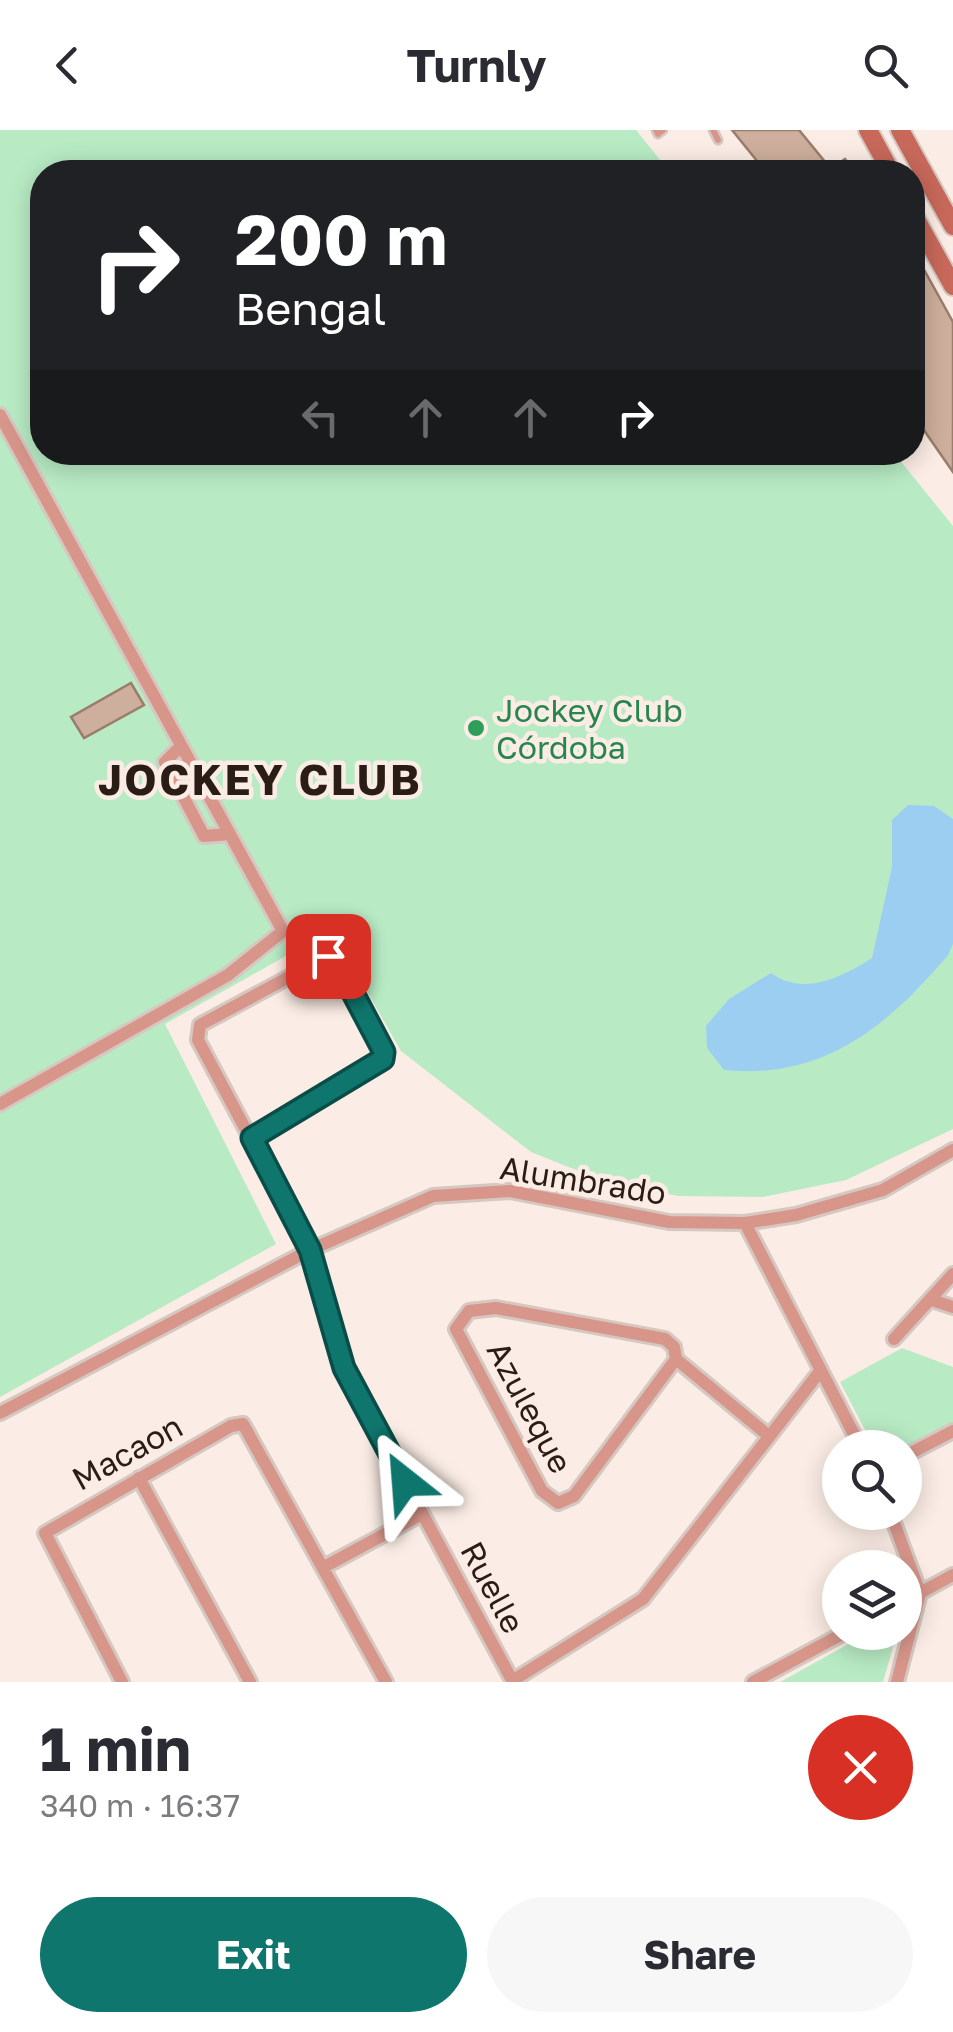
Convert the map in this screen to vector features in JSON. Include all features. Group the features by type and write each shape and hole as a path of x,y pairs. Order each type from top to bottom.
{"main road":[{"path":"868,130 884,160"},
{"path":"904,131 919,160"},
{"path":"925,172 953,226"},
{"path":"925,235 953,286"}],"street":[{"path":"0,415 283,932 228,975 0,1104"},
{"path":"182,746 165,762 204,836 230,834"},
{"name":"Ruelle","path":"252,1138 383,1059 384,1052 335,959 328,956 200,1025 196,1032 310,1250 344,1368 513,1681"},
{"name":"Alumbrado","path":"0,1413 310,1250 405,1206 454,1192 510,1191 669,1222 744,1224 811,1212 883,1190 953,1150"},
{"path":"744,1224 852,1430"},
{"path":"894,1339 953,1274"},
{"path":"932,1300 953,1307"},
{"name":"Azuleque","path":"676,1359 574,1496 558,1504 542,1491 456,1329 469,1312 522,1312 664,1338 674,1347 676,1359 769,1436"},
{"path":"513,1681 642,1599 821,1370"},
{"name":"Macaon","path":"122,1682 45,1532 243,1424 386,1682"},
{"path":"922,1447 953,1430"},
{"path":"139,1478 250,1682"},
{"path":"324,1567 422,1514"},
{"path":"922,1592 953,1575"},
{"path":"754,1682 822,1645"},
{"path":"898,1682 906,1650"}],"lane":[{"path":"713,130 718,140"}],"green space":[{"name":"Jockey Club Córdoba","path":"0,130 636,130 660,160 30,160 30,465 904,465 953,526 953,1129 846,1180 763,1197 678,1196 606,1182 531,1152 401,1051 332,930 165,1024 276,1244 0,1397"},
{"path":"902,1348 953,1367 953,1424 922,1440 922,1430 865,1430 840,1382"},
{"path":"838,1650 892,1650 883,1682 780,1682"}],"water":[{"path":"908,805 934,806 953,819 953,944 948,955 901,1005 850,1043 792,1066 760,1071 724,1070 707,1048 706,1026 729,999 771,973 784,980 810,984 848,972 872,958 892,867 892,820"}],"building":[{"path":"732,130 799,130 824,160 756,160"},
{"path":"925,271 953,322 953,472 925,432"},
{"path":"131,683 144,705 84,738 71,717"}],"place":[{"name":"Jockey Club Córdoba","path":"476,728"}],"district":[{"name":"JOCKEY CLUB","path":"260,779"}],"route":[{"path":"328,956 335,959 360,1004 384,1052 383,1059 378,1066 252,1138 310,1250 344,1368 405,1482"}]}
